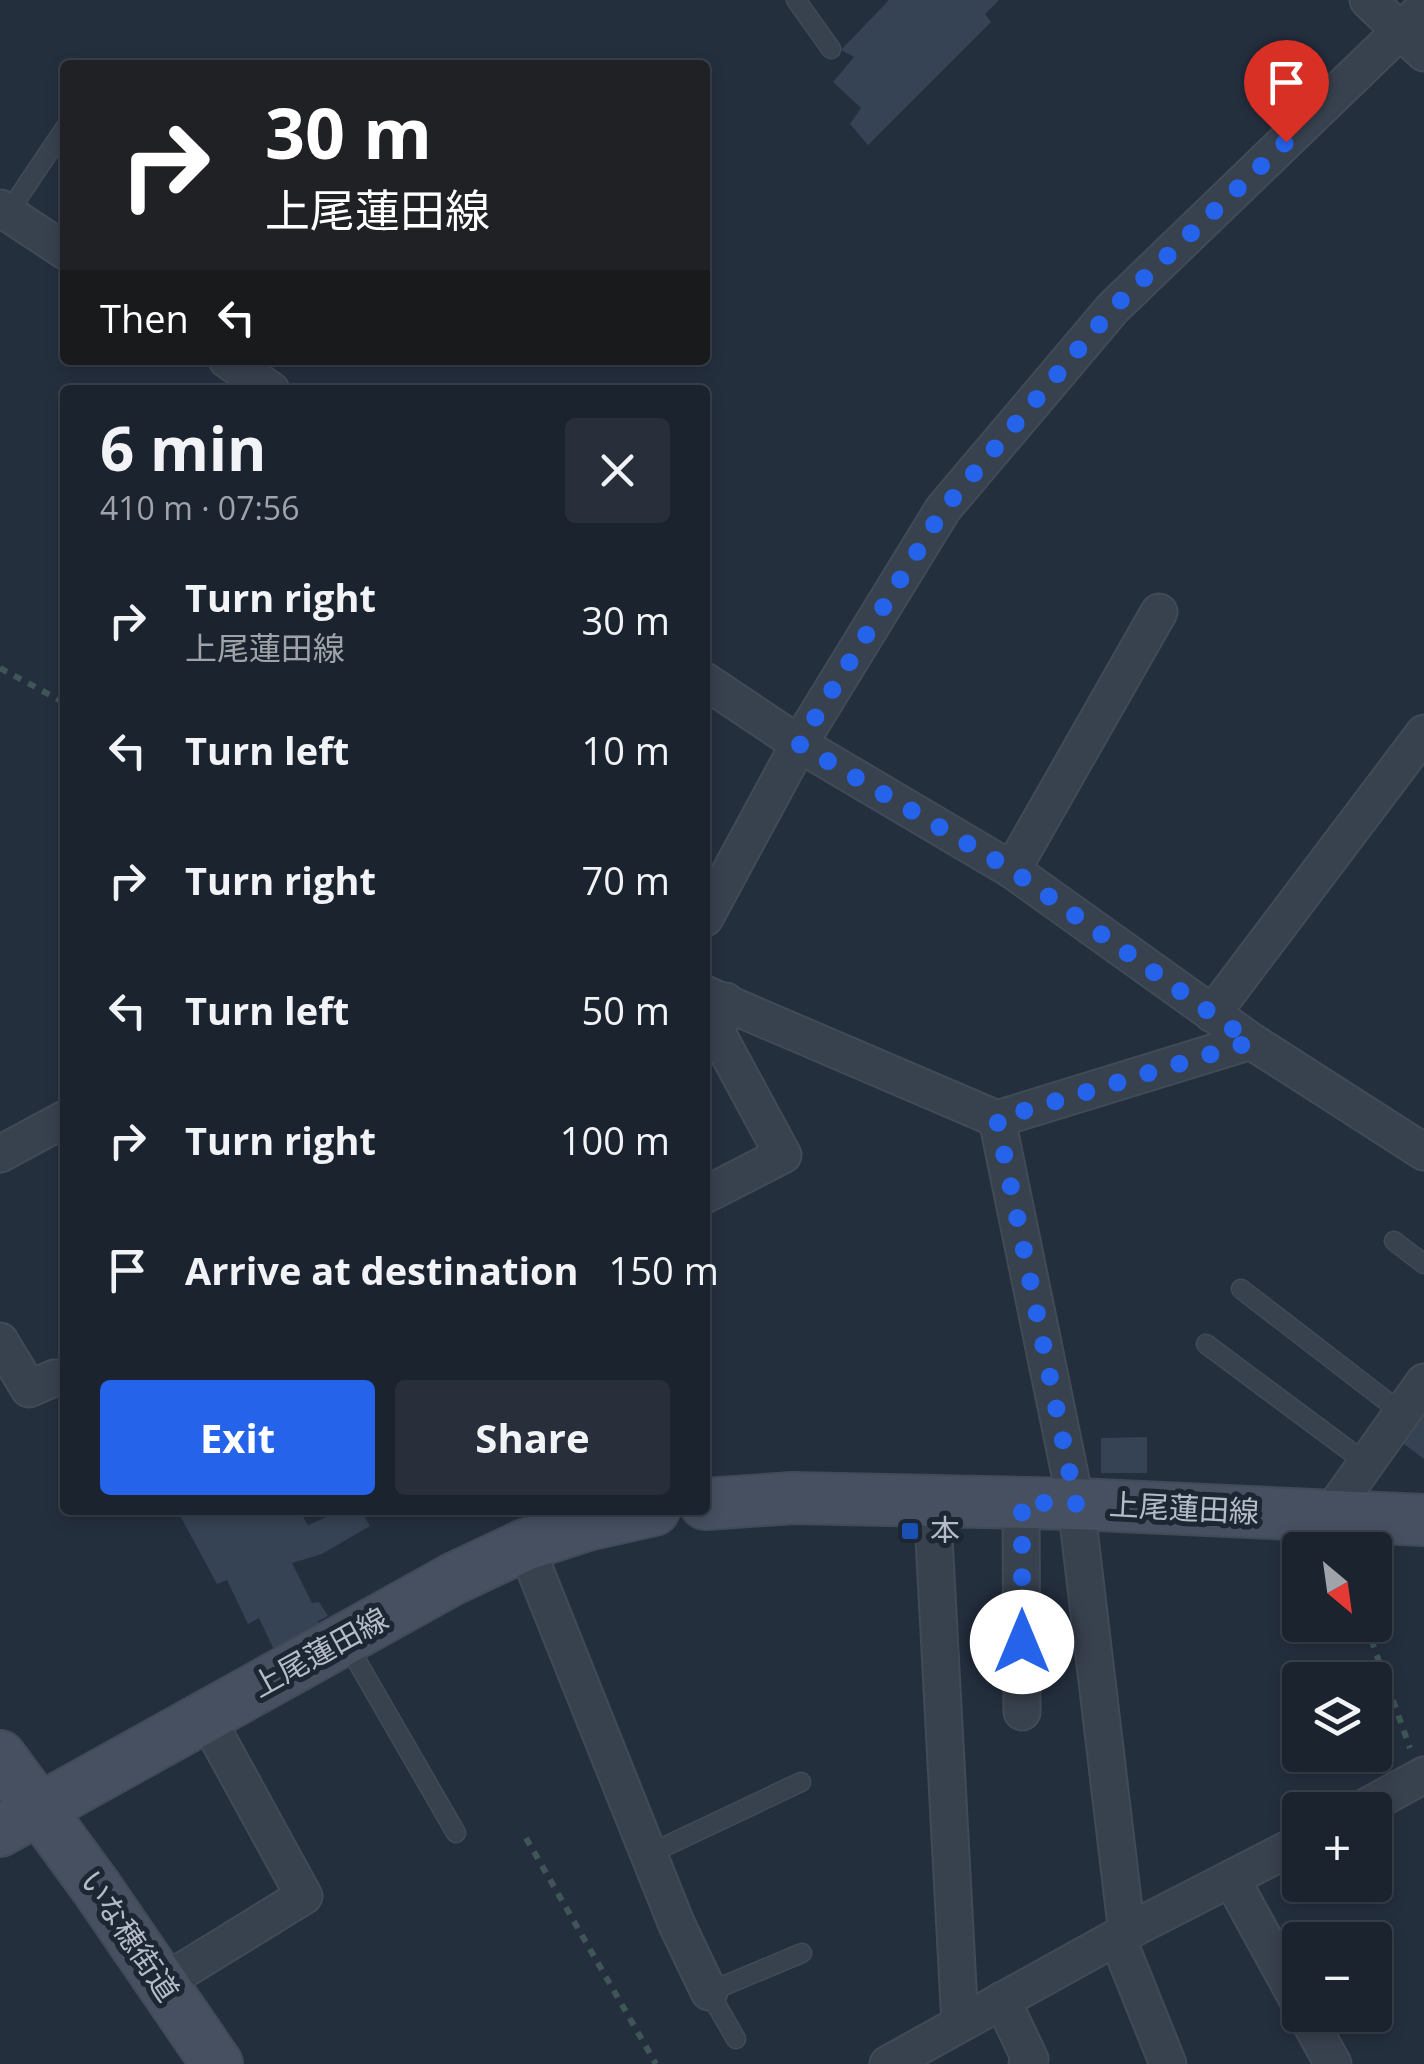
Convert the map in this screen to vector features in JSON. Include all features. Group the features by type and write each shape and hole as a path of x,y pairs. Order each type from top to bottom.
{"main road":[{"name":"上尾蓮田線","path":"710,1504 794,1498 1022,1502 1424,1520"},
{"name":"上尾蓮田線","path":"20,1820 525,1544 630,1515"},
{"name":"いな穂街道","path":"0,1756 20,1820 96,1886 215,2064"}],"street":[{"path":"710,909 799,744 943,510 1113,308 1416,31 1368,0"},
{"path":"4,210 60,249"},
{"path":"234,365 264,385"},
{"path":"1012,870 1159,612"},
{"path":"710,684 799,744 1012,870 1251,1042 1424,1152"},
{"path":"1212,1014 1424,733"},
{"path":"710,1192 783,1155 717,1033 715,998 997,1119 1251,1042"},
{"path":"997,1119 1076,1504 1122,1935 1168,2064"},
{"path":"0,1154 60,1122"},
{"path":"0,1341 29,1389 54,1378"},
{"path":"1328,1517 1424,1382"},
{"path":"932,1500 960,2024"},
{"path":"1022,1502 1022,1712"},
{"path":"525,1544 677,1925 709,1992"},
{"path":"161,1984 304,1896 206,1716"},
{"path":"1392,1795 1423,1780"},
{"path":"888,2064 1282,1852"},
{"path":"1232,1880 1282,1971"},
{"path":"1002,2000 1030,2059 1026,2064"},
{"path":"1315,2032 1332,2064"}],"lane":[{"path":"796,0 831,49"},
{"path":"4,210 60,135"},
{"path":"1394,1241 1424,1264"},
{"path":"1241,1288 1402,1413"},
{"path":"1206,1344 1366,1464"},
{"path":"345,1639 456,1833"},
{"path":"649,1854 802,1782"},
{"path":"736,2039 709,1992 802,1952"}],"path":[{"path":"0,668 60,700"},
{"path":"1372,1642 1423,1780"},
{"path":"526,1838 656,2064"}],"building":[{"path":"889,0 999,0 985,14 991,22 868,145 850,124 861,108 833,82 854,57 841,50"},
{"path":"1424,1410 1424,1459 1400,1441"},
{"path":"1147,1437 1147,1473 1101,1473 1101,1438"},
{"path":"180,1515 302,1515 308,1525 331,1515 364,1515 370,1526 322,1554 292,1563 312,1603 319,1602 328,1616 318,1621 320,1627 275,1652 259,1618 248,1624 227,1580 217,1584"}],"place":[{"name":"本","path":"910,1531"}],"route":[{"path":"1022,1642 1022,1502 1076,1504 997,1119 1251,1042 1012,870 799,744 943,510 1113,308 1286,142"}]}
